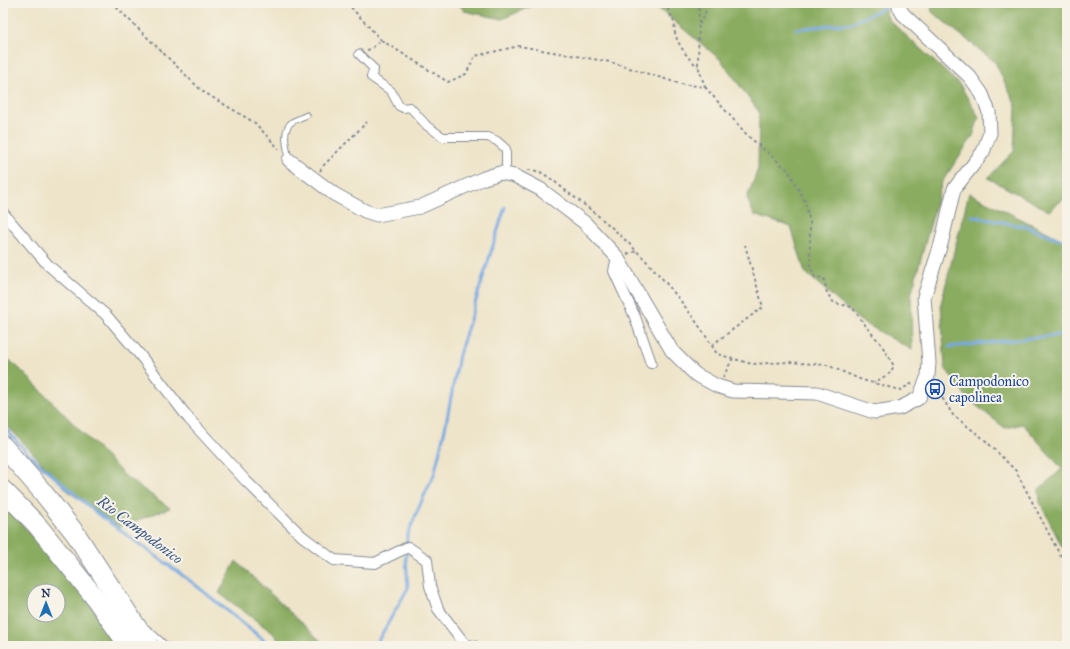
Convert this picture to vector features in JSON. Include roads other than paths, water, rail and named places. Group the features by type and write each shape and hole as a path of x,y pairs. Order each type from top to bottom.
{"highway":[{"path":"3,446 41,490 75,533 149,646"},
{"path":"3,490 37,525 93,595 129,646"}],"street":[{"path":"289,160 334,194 365,211 377,215 420,206 484,178 500,174 515,176 540,189 565,207 585,223 617,257 672,351 695,374 717,386 733,391 817,392 874,412 900,408 919,398 928,376 929,363 924,297 941,244 954,188 983,152 990,133 989,112 982,94 970,76 903,14 899,7 899,3"},
{"path":"359,54 374,69 371,77 391,91 400,106 403,108 410,107 427,126 443,137 488,137 497,141 506,150 506,165"},
{"path":"3,213 48,265 106,315 140,355 189,420 246,481 302,536 334,560 375,563 408,546 427,560 430,586 438,609 465,644 474,646"},
{"path":"617,257 614,271 635,317 650,363"}],"lane":[{"path":"289,160 286,139 288,126 292,122 307,115"},
{"path":"75,533 95,553"},
{"path":"143,625 167,646"}],"waterway":[{"path":"796,29 852,23 894,3"},
{"path":"375,646 408,588 406,558 407,536 434,475 445,429 459,355 505,207"},
{"path":"972,216 1027,227 1067,242"},
{"path":"949,347 1067,334"},
{"name":"Rio Campodonico","path":"3,426 28,454 98,514 193,583 269,646"}],"place":[{"name":"Campodonico capolinea","path":"935,389"}]}
